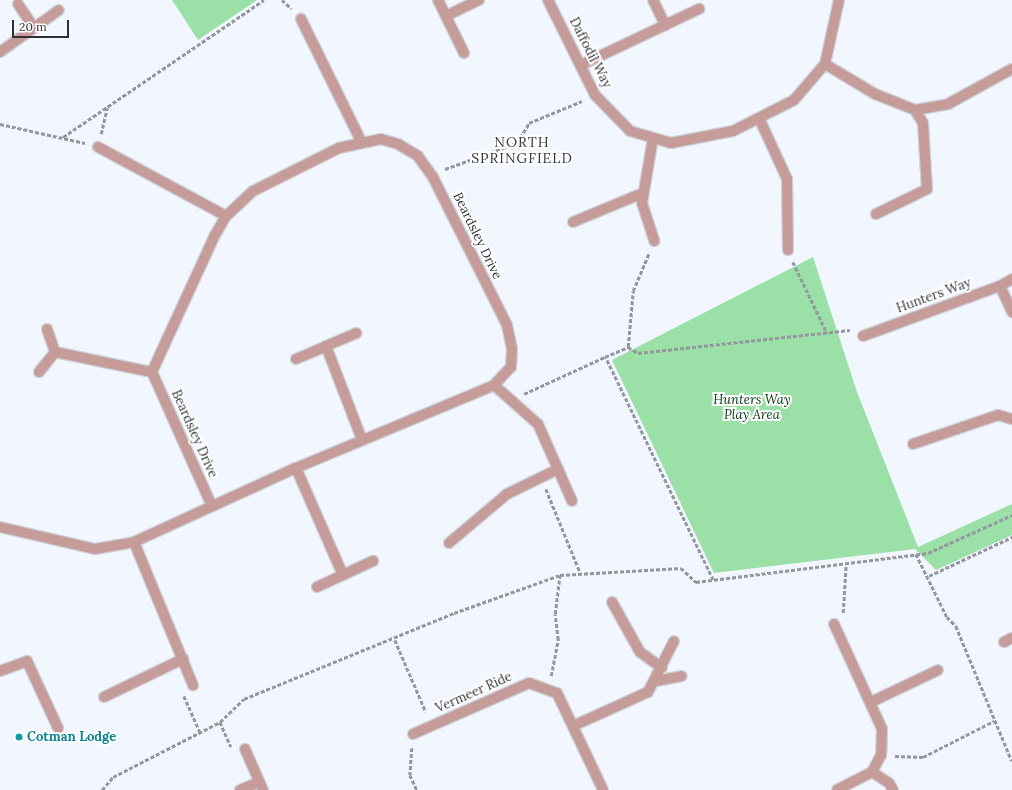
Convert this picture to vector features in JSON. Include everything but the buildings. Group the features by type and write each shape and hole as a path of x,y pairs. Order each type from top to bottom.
{"street":[{"path":"438,0 464,53"},
{"path":"446,16 479,0"},
{"name":"Daffodil Way","path":"548,0 596,95 630,131 671,143 733,131 794,100 825,64 839,0"},
{"path":"653,0 665,25"},
{"path":"18,4 34,28"},
{"path":"581,66 699,9"},
{"path":"0,52 59,10"},
{"path":"301,19 361,140"},
{"path":"825,64 875,94 915,110 948,104 1012,69"},
{"path":"876,214 927,188 923,123 915,110"},
{"path":"759,118 787,179 788,250"},
{"path":"653,138 642,203 654,242"},
{"name":"Beardsley Drive","path":"0,527 95,549 134,542 296,468 494,385 511,367 512,349 507,325 433,177 418,156 398,144 380,139 361,140 340,148 253,191 226,216 152,372 212,506"},
{"path":"98,147 226,216"},
{"path":"573,222 643,193"},
{"name":"Hunters Way","path":"863,336 1000,286 1012,279"},
{"path":"1000,286 1012,312"},
{"path":"47,329 55,352"},
{"path":"296,359 356,333"},
{"path":"326,346 362,440"},
{"path":"55,352 152,372"},
{"path":"39,372 55,352"},
{"path":"494,385 538,424 572,501"},
{"path":"913,444 998,415 1012,419"},
{"path":"296,468 343,575"},
{"path":"449,543 507,494 540,476 558,469"},
{"path":"134,542 193,685"},
{"path":"317,587 373,561"},
{"path":"612,602 640,652 662,668"},
{"path":"834,624 871,702 882,730 881,755 872,772 837,790"},
{"path":"573,726 648,692 656,682 674,641"},
{"path":"104,697 183,659"},
{"path":"0,671 27,661 58,728"},
{"path":"871,702 938,670"},
{"path":"656,682 682,676"},
{"name":"Vermeer Ride","path":"413,734 528,683 557,693 603,790"},
{"path":"240,790 261,786 245,749"},
{"path":"872,772 889,783 893,790"}],"path":[{"path":"0,124 63,137 264,0"},
{"path":"433,177 450,166 517,143 529,123 596,95"},
{"path":"628,347 633,291 654,242"},
{"path":"788,250 827,334"},
{"path":"628,347 638,353 843,333 854,328 863,336"},
{"path":"512,400 605,356 628,347"},
{"path":"605,356 713,580"},
{"path":"540,476 580,572"},
{"path":"102,790 113,777 220,722 244,699 395,640 454,613 560,575 580,572 681,568 696,582 846,564 928,553 1012,515"},
{"path":"929,576 1012,537"},
{"path":"916,554 929,576 971,659 994,721 1012,761"},
{"path":"834,624 843,614 846,564"},
{"path":"549,690 558,640 555,614 560,575"},
{"path":"395,640 432,725"},
{"path":"193,685 184,696 200,732"},
{"path":"881,755 923,757 994,721"},
{"path":"220,722 231,747 245,749"},
{"path":"413,734 410,775 417,790"}],"green space":[{"path":"172,0 257,0 198,40"},
{"name":"Hunters Way Play Area","path":"813,257 857,392 918,547 1012,504 1012,535 936,570 915,549 714,573 612,360"}],"place":[{"name":"Cotman Lodge","path":"19,737"}],"district":[{"name":"NORTH SPRINGFIELD","path":"522,150"}]}
